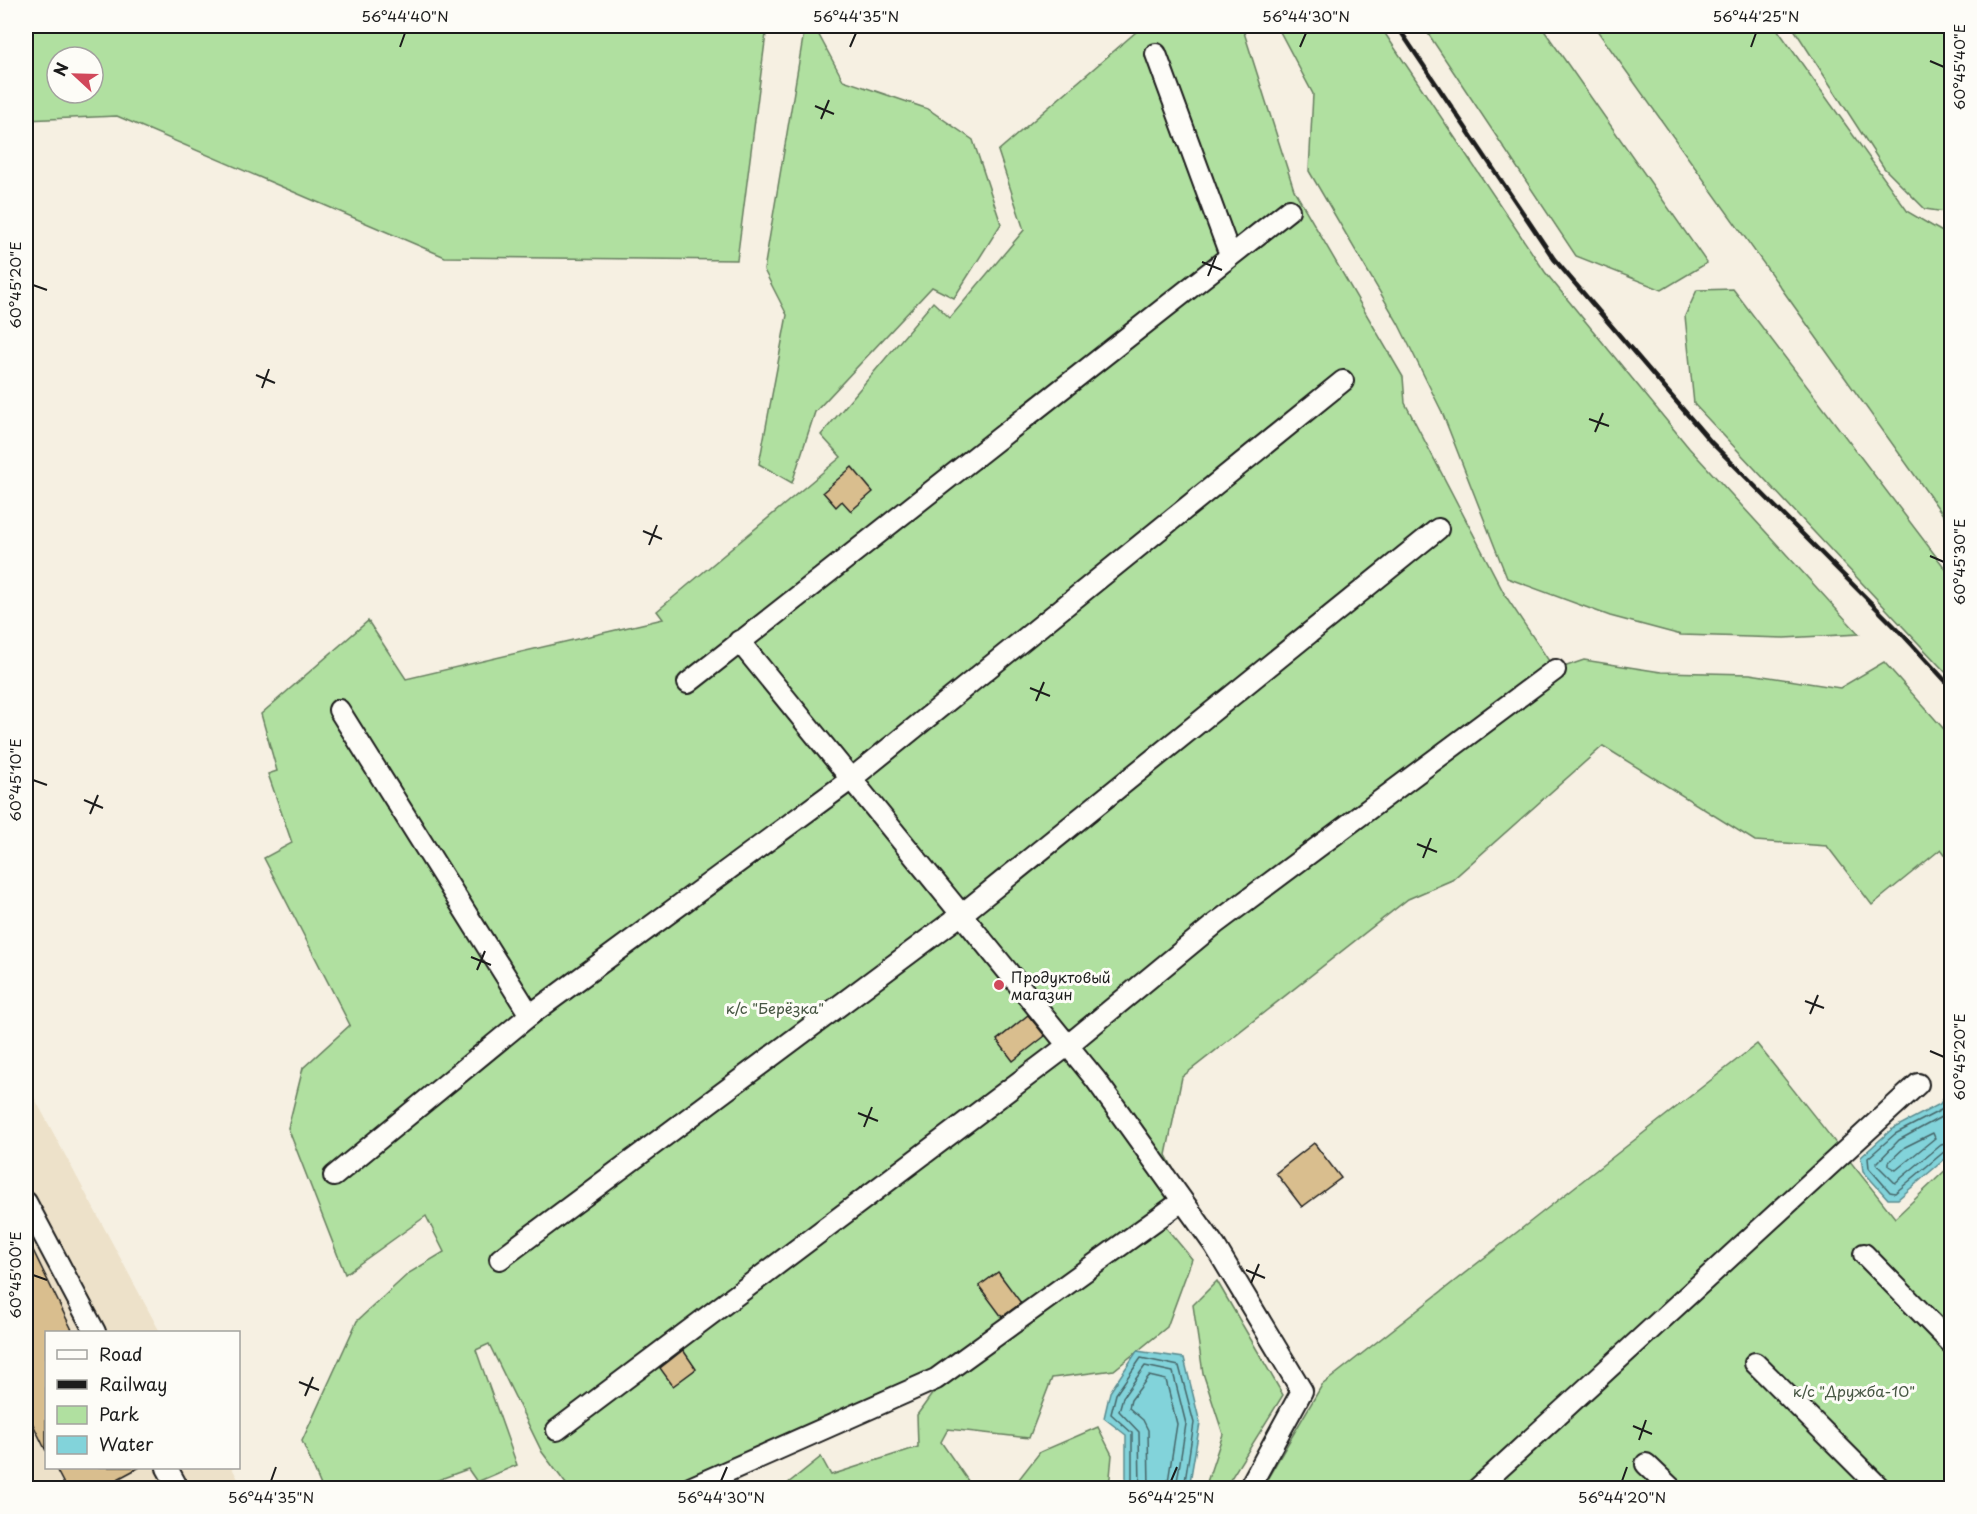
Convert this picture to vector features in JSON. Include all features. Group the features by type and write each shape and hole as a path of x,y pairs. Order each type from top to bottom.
{"street":[{"path":"1156,54 1230,255"},
{"path":"688,683 1289,210"},
{"path":"333,1176 530,1015 850,780 1343,381"},
{"path":"500,1258 963,914 1437,528"},
{"path":"739,641 1096,1080 1215,1246 1302,1391 1249,1488"},
{"path":"557,1430 1067,1046 1215,924 1556,670"},
{"path":"339,710 530,1015"},
{"path":"1478,1488 1917,1084"},
{"path":"26,1202 94,1331"},
{"path":"690,1488 936,1379 1185,1205"},
{"path":"1864,1254 1952,1344"},
{"path":"1755,1363 1880,1488"},
{"path":"1646,1464 1671,1488"},
{"path":"168,1469 178,1488"}],"shaded area":[{"path":"26,1082 159,1331 45,1331 45,1469 233,1469 243,1488 26,1488"}],"green space":[{"path":"26,26 767,26 737,260 445,257 117,116 26,120"},
{"path":"805,26 814,26 843,80 928,109 973,140 1001,224 954,298 932,287 815,412 792,483 759,464 787,315 764,270"},
{"name":"к/с \"Берёзка\"","path":"1143,26 1242,26 1294,190 1403,377 1405,403 1505,595 1555,670 1584,660 1661,672 1750,674 1840,688 1884,662 1951,737 1951,862 1941,849 1872,905 1827,846 1755,841 1603,746 1452,880 1408,899 1182,1077 1166,1155 1188,1196 1163,1224 1192,1259 1167,1327 1114,1370 1052,1378 1029,1438 948,1429 941,1442 973,1488 782,1488 821,1457 831,1475 918,1447 917,1415 935,1390 712,1488 569,1488 542,1452 489,1344 476,1350 517,1465 477,1482 468,1469 435,1481 431,1488 322,1488 302,1441 357,1321 409,1273 444,1252 426,1216 345,1274 288,1128 303,1068 350,1025 264,858 292,843 268,774 277,771 261,714 368,621 406,679 663,619 657,611 841,457 821,435 933,302 950,318 1024,230 998,151"},
{"path":"1277,26 1380,26 1545,272 1689,448 1859,634 1784,638 1681,635 1610,616 1507,578 1442,412 1398,323 1309,171 1313,94"},
{"path":"1423,26 1541,26 1707,263 1662,290 1576,256"},
{"path":"1594,26 1775,26 1908,212 1951,237 1951,526"},
{"path":"1792,26 1951,26 1951,213 1925,209 1884,168"},
{"path":"1733,289 1951,576 1951,678 1694,404 1685,316 1697,290"},
{"name":"к/с \"Дружба-10\"","path":"1757,1044 1895,1218 1951,1165 1951,1488 1262,1488 1322,1385"},
{"path":"1217,1281 1283,1395 1225,1488 1205,1488 1223,1434 1203,1373 1193,1305"},
{"path":"1098,1427 1112,1455 1109,1488 1012,1488 1040,1452"}],"water":[{"path":"1951,1086 1951,1154 1898,1199 1888,1199 1863,1171 1861,1157 1892,1129 1940,1104"},
{"path":"1137,1351 1184,1358 1200,1423 1189,1488 1126,1488 1126,1435 1104,1418 1110,1392"}],"building":[{"path":"852,467 873,492 851,511 842,501 836,507 823,492"},
{"path":"1028,1015 1045,1036 1013,1061 997,1040"},
{"path":"1314,1143 1341,1178 1302,1207 1276,1173"},
{"path":"26,1236 73,1331 45,1331 45,1449 26,1410"},
{"path":"998,1272 1021,1303 1002,1317 979,1286"},
{"path":"683,1350 696,1369 673,1386 660,1368"},
{"path":"56,1469 136,1469 101,1488 66,1488"}],"railway":[{"path":"1397,26 1554,259 1711,442 1904,636 1952,688"}],"place":[{"name":"Продуктовый магазин","path":"999,985"}]}
